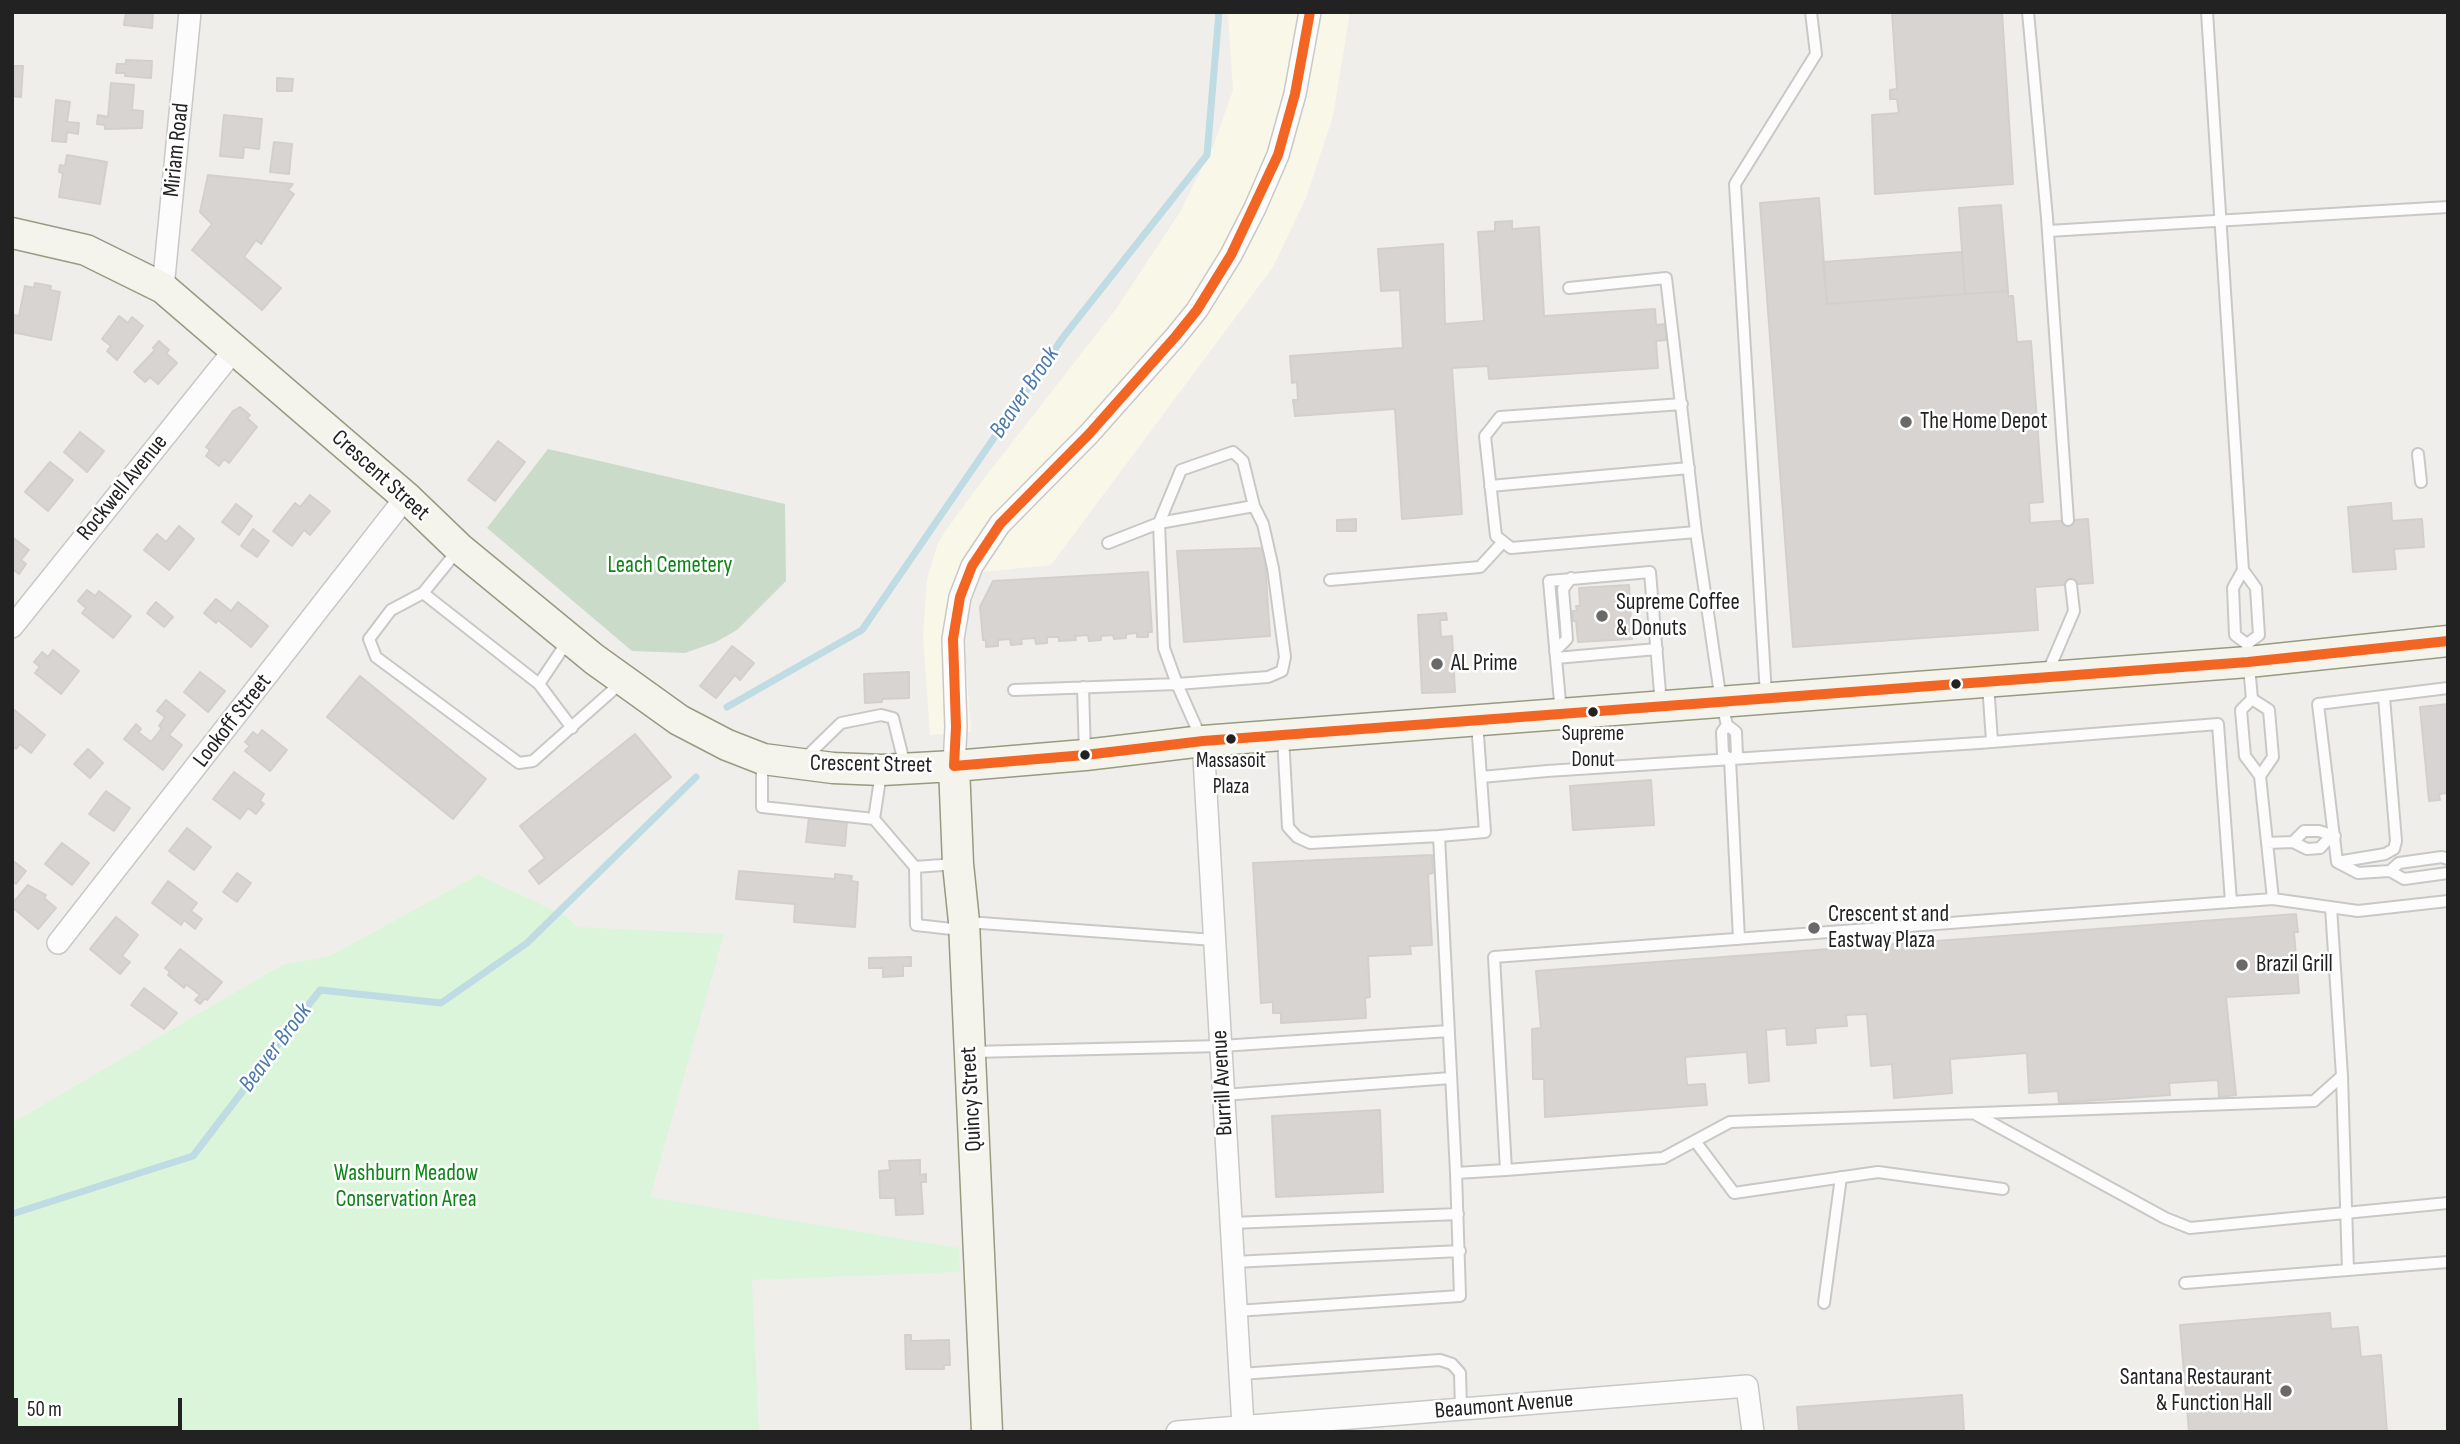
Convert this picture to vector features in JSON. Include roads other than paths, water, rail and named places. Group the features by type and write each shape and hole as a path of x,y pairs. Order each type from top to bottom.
{"main road":[{"name":"Crescent Street","path":"12,233 86,250 163,288 406,497 459,548 624,681 679,720 727,745 762,759 894,770 1085,755 1283,734 1661,705 1724,713 1766,697 2046,677 2247,653 2448,641"},
{"name":"Quincy Street","path":"954,766 987,1432"}],"street":[{"name":"Miriam Road","path":"163,288 190,12"},
{"path":"954,766 956,727 953,639 960,597 972,566 1000,524 1144,374 1197,310 1226,264 1278,155 1295,94 1310,12"},
{"name":"Rockwell Avenue","path":"12,627 235,349"},
{"name":"Lookoff Street","path":"58,943 406,497"},
{"name":"Burrill Avenue","path":"1203,741 1243,1426"},
{"name":"Beaumont Avenue","path":"1177,1432 1747,1386 1753,1432"}],"lane":[{"path":"1766,697 1735,184 1816,54 1811,12"},
{"path":"2028,12 2048,232 2068,520"},
{"path":"2207,12 2243,570 2256,588 2259,635 2247,653"},
{"path":"2048,232 2448,207"},
{"path":"1569,288 1666,278 1696,532 1724,713 1723,754 1730,759"},
{"path":"1682,404 1500,417 1485,436 1490,486 1496,536 1511,548 1696,532"},
{"path":"1014,690 1177,684 1268,677 1282,671 1284,657 1273,568 1263,524 1254,506 1243,461 1233,452 1181,470 1159,523 1164,648 1177,684 1203,741"},
{"path":"2418,454 2421,482"},
{"path":"1490,486 1689,468"},
{"path":"1108,543 1159,523 1254,506"},
{"path":"1330,580 1480,567 1503,542"},
{"path":"459,548 423,593 391,610 369,639 376,657 519,763 533,761 624,681"},
{"path":"2243,570 2233,588 2235,635 2247,653 2252,699"},
{"path":"1561,713 1549,581 1571,578 1650,572 1661,705"},
{"path":"1556,655 1567,639 1563,589 1571,578"},
{"path":"2046,677 2074,611 2071,585"},
{"path":"423,593 539,684 572,728"},
{"path":"539,684 570,637"},
{"path":"1556,655 1657,649"},
{"path":"1988,681 1992,741"},
{"path":"1083,687 1085,755"},
{"path":"2337,862 2318,704 2448,688"},
{"path":"2337,862 2385,854 2394,849 2396,841 2384,696"},
{"path":"2252,699 2269,710 2273,757 2260,776"},
{"path":"2252,699 2241,710 2245,756 2260,776 2273,899"},
{"path":"799,764 841,723 881,715 893,718 894,770 874,819"},
{"path":"1283,734 1288,827 1297,837 1310,843 1439,836 1485,832 1477,719"},
{"path":"1481,777 2218,724 2231,902"},
{"path":"762,759 762,807 874,819 915,867 916,925 1214,940"},
{"path":"1730,759 1739,939"},
{"path":"2293,842 2304,831 2319,831 2333,836"},
{"path":"1236,1311 1460,1296 1439,836"},
{"path":"2267,843 2293,842 2307,849 2320,848 2333,836"},
{"path":"2390,871 2399,863 2442,857 2448,859"},
{"path":"2337,862 2358,873 2390,871 2404,879 2448,873"},
{"path":"915,867 958,864"},
{"path":"1506,1170 1494,957 2273,899 2358,911 2448,901"},
{"path":"2331,907 2342,1076 2348,1270"},
{"path":"970,1052 1221,1045 1448,1031"},
{"path":"1456,1173 1663,1158 1730,1122 2314,1101 2342,1076"},
{"path":"1223,1095 1451,1077"},
{"path":"1975,1114 2165,1218 2190,1228 2448,1203"},
{"path":"1695,1140 1734,1193 1878,1172 2003,1189"},
{"path":"1824,1303 1841,1177"},
{"path":"1231,1223 1458,1214"},
{"path":"1233,1262 1460,1251"},
{"path":"2185,1283 2448,1262"},
{"path":"1240,1374 1440,1360 1452,1364 1460,1373 1461,1409"}],"waterway":[{"name":"Beaver Brook","path":"727,707 862,630 1064,336 1207,155 1219,12"},
{"name":"Beaver Brook","path":"12,1214 193,1156 320,990 441,1003 527,943 696,777"}],"place":[{"name":"The Home Depot","path":"1906,422"},
{"name":"Supreme Coffee & Donuts","path":"1602,616"},
{"name":"AL Prime","path":"1437,664"},
{"name":"Supreme Donut","path":"1593,712"},
{"name":"Massasoit Plaza","path":"1231,739"},
{"name":"Crescent st and Eastway Plaza","path":"1814,928"},
{"name":"Brazil Grill","path":"2242,965"},
{"name":"Santana Restaurant & Function Hall","path":"2286,1391"}],"park label":[{"name":"Leach Cemetery","path":"670,566"},
{"name":"Washburn Meadow Conservation Area","path":"406,1187"}]}
